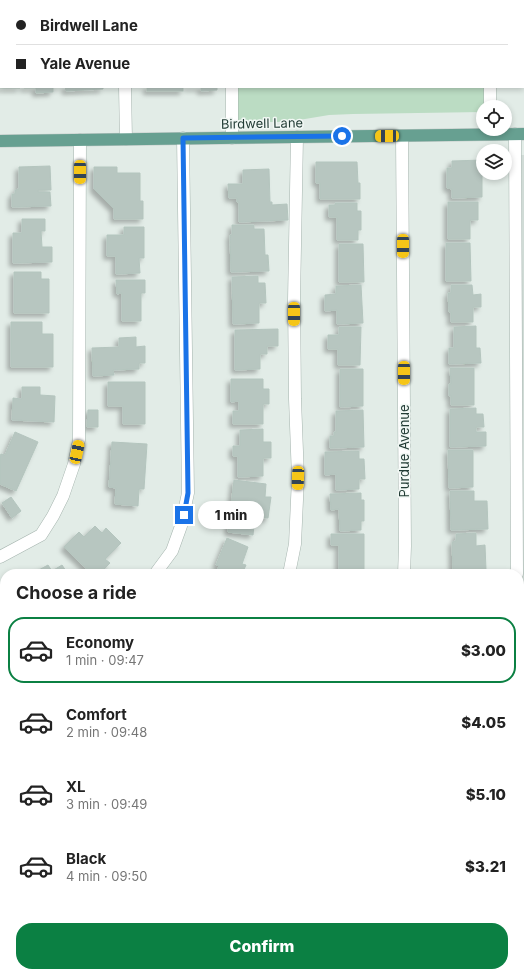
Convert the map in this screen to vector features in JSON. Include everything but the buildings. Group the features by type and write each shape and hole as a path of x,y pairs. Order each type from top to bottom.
{"main road":[{"name":"Birdwell Lane","path":"0,141 402,136 476,133"}],"street":[{"path":"125,88 126,139"},
{"path":"232,88 232,138"},
{"path":"490,88 490,100"},
{"path":"517,569 520,134"},
{"name":"Purdue Avenue","path":"402,136 404,569"},
{"path":"290,569 295,544 298,478 294,308 297,137"},
{"path":"159,569 172,551 181,526 188,493 183,138"},
{"path":"0,557 41,535 64,496 74,464 79,440 80,140"}],"shaded area":[{"path":"518,155 524,155 524,569 523,569"}],"green space":[{"path":"234,88 484,88 485,100 476,100 476,112 329,115 278,122 235,122"}],"route":[{"path":"184,515 188,493 183,138 342,136"}]}
